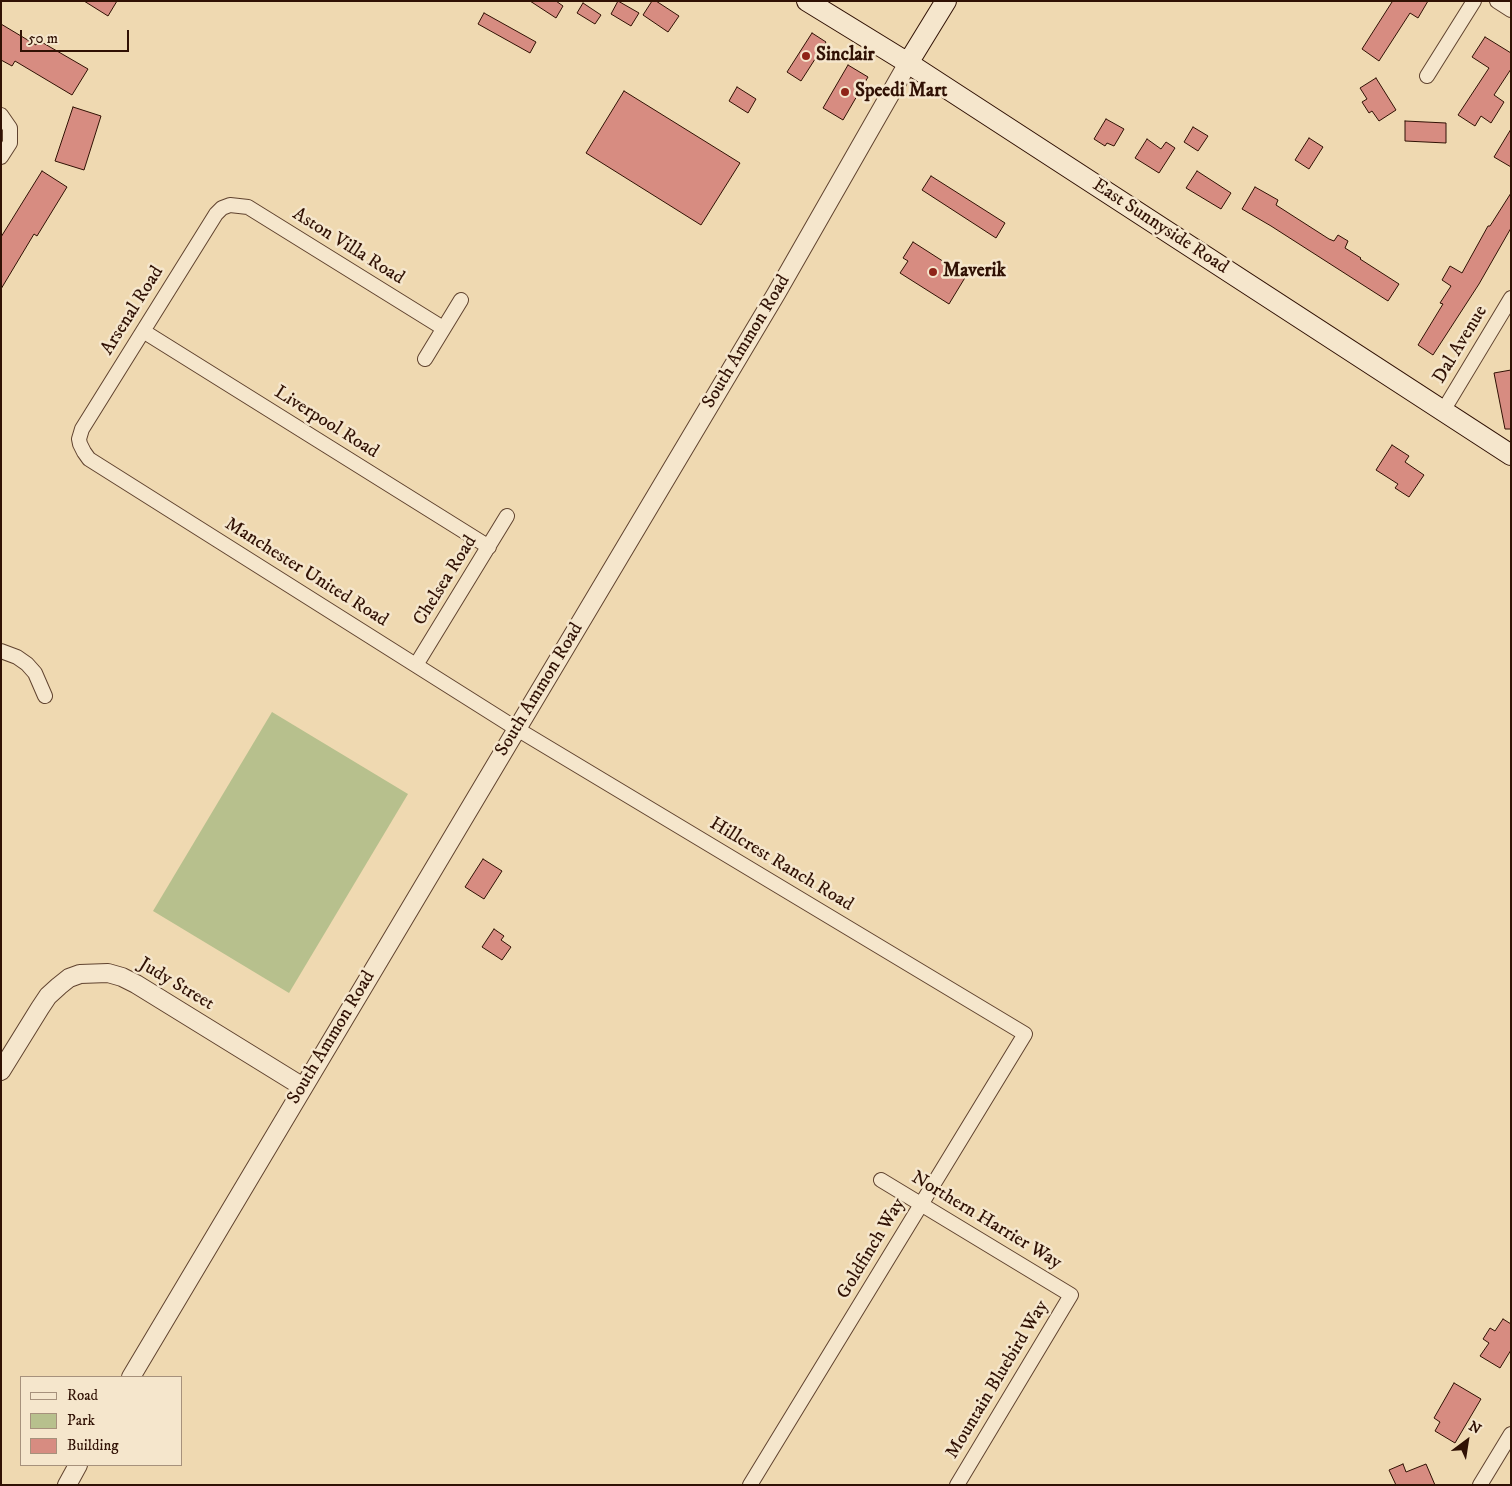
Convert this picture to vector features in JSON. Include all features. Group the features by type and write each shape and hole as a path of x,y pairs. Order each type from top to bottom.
{"main road":[{"name":"East Sunnyside Road","path":"807,1 908,63 1511,454"},
{"name":"South Ammon Road","path":"908,63 946,1"}],"street":[{"path":"1427,76 1474,1"},
{"path":"1497,1 1511,10"},
{"name":"South Ammon Road","path":"131,1376 776,294 908,63"},
{"path":"1,115 10,128 10,143 1,157"},
{"name":"Aston Villa Road","path":"230,205 248,206 443,328"},
{"name":"Arsenal Road","path":"80,444 79,439 82,429 216,214 222,208 230,205"},
{"name":"Dal Avenue","path":"1443,411 1511,298"},
{"path":"425,359 461,300"},
{"name":"Liverpool Road","path":"143,331 489,547"},
{"name":"Manchester United Road","path":"80,444 89,458 517,729"},
{"name":"Chelsea Road","path":"416,665 508,516"},
{"path":"1,651 17,657 27,664 35,673 45,696"},
{"name":"Hillcrest Ranch Road","path":"517,729 1025,1034"},
{"name":"Judy Street","path":"1,1072 48,996 69,978 80,974 108,973 136,984 303,1087"},
{"name":"Goldfinch Way","path":"750,1485 1025,1034"},
{"name":"Northern Harrier Way","path":"881,1180 1072,1295"},
{"name":"Mountain Bluebird Way","path":"957,1485 1072,1295"},
{"path":"1480,1485 1511,1434"},
{"path":"66,1485 77,1466"}],"green space":[{"path":"272,712 408,794 289,993 153,911"}],"building":[{"path":"84,1 117,1 108,16"},
{"path":"530,1 556,1 563,6 556,18"},
{"path":"618,1 639,13 631,26 611,14"},
{"path":"652,1 656,1 679,16 668,32 643,15"},
{"path":"1391,1 1428,1 1418,18 1410,13 1379,61 1362,49"},
{"path":"583,3 601,15 595,24 577,13"},
{"path":"484,13 536,42 530,53 478,24"},
{"path":"1,24 36,45 38,40 88,69 72,95 15,61 12,66 1,60"},
{"path":"812,33 826,42 801,81 787,72"},
{"path":"1485,37 1511,53 1511,69 1494,95 1504,102 1491,123 1481,116 1475,126 1458,115 1489,68 1472,57"},
{"path":"848,65 868,77 843,120 823,108"},
{"path":"1376,78 1396,110 1379,121 1372,111 1369,113 1362,102 1367,99 1360,88"},
{"path":"737,87 756,99 748,113 729,101"},
{"path":"624,91 740,163 701,225 586,153"},
{"path":"73,107 101,116 84,170 55,161"},
{"path":"1106,119 1124,129 1114,146 1107,143 1105,146 1094,139"},
{"path":"1405,121 1446,123 1446,143 1405,141"},
{"path":"1193,127 1208,136 1198,151 1184,142"},
{"path":"1511,129 1511,167 1494,157"},
{"path":"1309,138 1323,147 1309,169 1295,160"},
{"path":"1147,139 1161,149 1166,142 1175,148 1159,173 1135,158"},
{"path":"42,171 67,187 37,236 34,234 1,289 1,237"},
{"path":"1197,171 1231,193 1221,209 1186,188"},
{"path":"931,176 1005,223 996,238 922,190"},
{"path":"1255,187 1278,200 1276,205 1329,239 1334,241 1338,235 1348,241 1345,248 1399,284 1388,301 1242,209"},
{"path":"1511,193 1511,228 1479,284 1433,355 1418,345 1443,304 1440,303 1451,286 1442,280 1450,266 1462,273 1488,226 1490,226"},
{"path":"913,242 966,276 949,304 900,273 908,261 903,258"},
{"path":"1511,370 1511,429 1505,429 1494,373"},
{"path":"1392,445 1409,456 1405,462 1424,475 1409,497 1395,488 1398,484 1376,470"},
{"path":"483,859 502,871 484,899 465,887"},
{"path":"494,929 504,936 501,940 511,947 502,960 482,947"},
{"path":"1503,1319 1511,1324 1511,1350 1500,1368 1480,1356 1489,1343 1483,1339 1490,1328 1495,1331"},
{"path":"1454,1383 1481,1399 1455,1443 1435,1431 1440,1422 1434,1418"},
{"path":"1403,1464 1406,1472 1426,1464 1435,1485 1396,1485 1389,1470"}],"place":[{"name":"Sinclair","path":"806,56"},
{"name":"Speedi Mart","path":"845,92"},
{"name":"Maverik","path":"933,272"}]}
